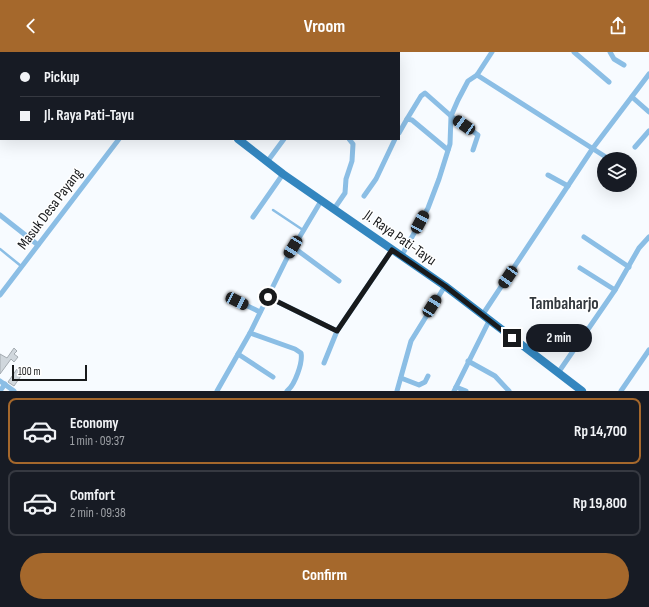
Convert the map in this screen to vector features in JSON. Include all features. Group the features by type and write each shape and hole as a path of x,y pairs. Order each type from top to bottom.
{"main road":[{"name":"Jl. Raya Pati-Tayu","path":"239,140 321,201 392,250 402,255 445,286 582,391"}],"street":[{"path":"402,255 428,208 450,144 452,116 465,86 477,75 492,52"},
{"path":"574,52 609,82"},
{"path":"610,52 614,58 624,65"},
{"path":"483,314 593,148 649,74"},
{"path":"477,75 599,152"},
{"path":"400,131 424,94 478,135 473,150"},
{"path":"632,97 649,112"},
{"path":"407,119 416,122 448,150"},
{"path":"635,147 649,131"},
{"name":"Masuk Desa Payang","path":"0,294 118,140"},
{"path":"267,162 283,140"},
{"path":"334,209 345,193 346,179 352,161 353,144 350,140"},
{"path":"364,196 376,179 395,140"},
{"path":"253,217 283,174"},
{"path":"548,175 568,186"},
{"path":"217,391 250,333 293,247 321,201"},
{"path":"0,215 38,245"},
{"path":"584,237 629,267"},
{"path":"558,373 615,290 639,248 649,237"},
{"path":"293,247 339,281"},
{"path":"324,362 337,331 392,250"},
{"path":"580,268 615,290"},
{"path":"397,391 411,341 445,286"},
{"path":"268,297 337,331"},
{"path":"237,301 260,312"},
{"path":"466,391 455,389 489,321"},
{"path":"250,333 295,349 301,353 299,366 291,390"},
{"path":"621,391 649,350"},
{"path":"238,354 273,377"},
{"path":"468,361 495,376 509,391"},
{"path":"401,378 419,385 425,382 428,376"},
{"path":"0,381 14,391"},
{"path":"0,391 5,384"}],"lane":[{"path":"273,210 303,231"},
{"path":"0,249 22,266"}],"building":[{"path":"14,348 17,351 14,354 18,357 14,362 11,359 0,374 0,354 7,358"},
{"path":"17,369 23,373 14,386 8,382"}],"district":[{"name":"Tambaharjo","path":"564,304"}],"route":[{"path":"268,297 337,331 392,250 402,255 445,286 512,338"}]}
